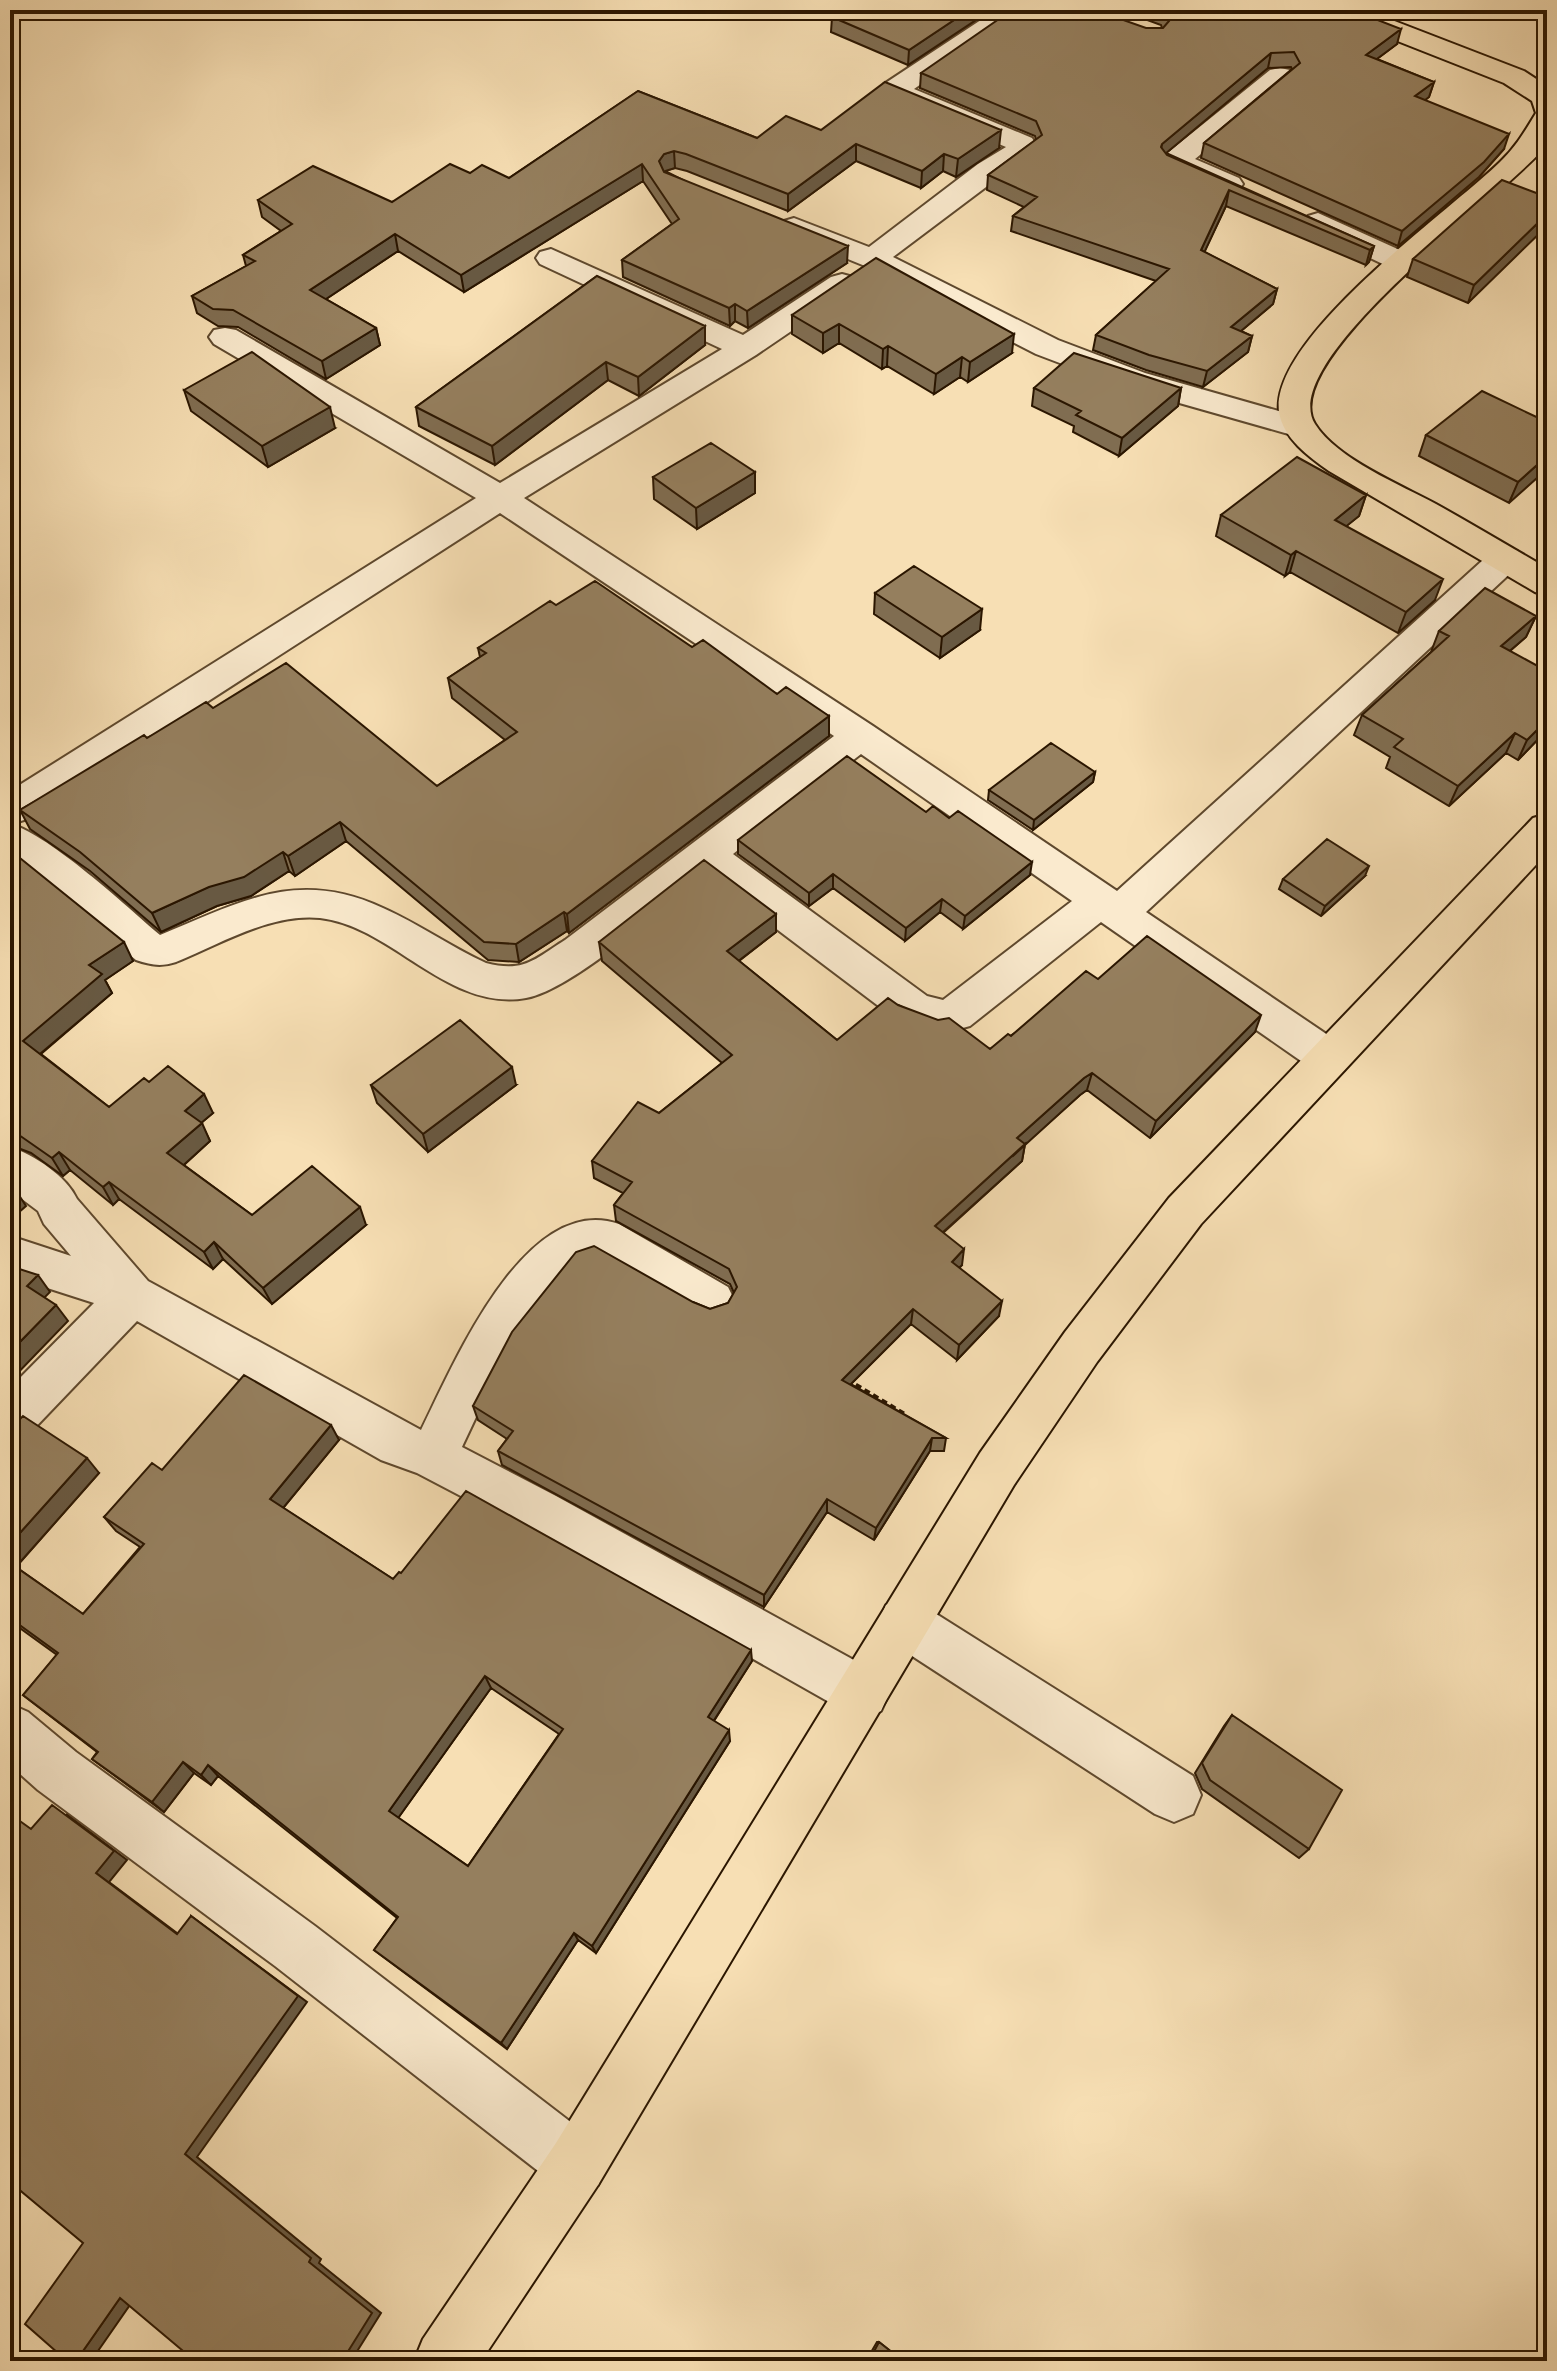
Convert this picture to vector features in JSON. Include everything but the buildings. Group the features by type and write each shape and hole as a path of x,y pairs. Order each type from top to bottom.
{"main road":[{"path":"1343,10 1514,77 1546,106 1540,137 1484,192 1402,262 1317,348 1299,380 1295,404 1299,427 1319,447 1354,472 1547,584"},
{"path":"445,2361 577,2164 997,1469 1081,1347 1185,1211 1547,828"}],"street":[{"path":"10,810 501,498 745,348 874,259 988,170 1024,148 1007,137 894,90 1013,10"},
{"path":"1261,198 1175,161 1280,76"},
{"path":"1290,210 1402,262"},
{"path":"774,219 874,259 1060,352 1134,380 1299,427"},
{"path":"551,258 745,348"},
{"path":"225,337 501,498 860,735 1329,1058"},
{"path":"705,854 912,1008 937,1018 955,1014 1109,908 1505,559"},
{"path":"10,838 71,883 150,949 162,951 258,913 299,903 321,903 341,906 377,923 476,977 508,985 530,982 579,951 860,735"},
{"path":"10,1165 55,1199 60,1211 132,1295"},
{"path":"433,1457 488,1343 551,1258 585,1239 603,1238 712,1301"},
{"path":"10,1256 132,1295 398,1444 433,1457 539,1512 863,1693"},
{"path":"10,1421 132,1295"},
{"path":"904,1622 1174,1795"},
{"path":"10,1730 57,1771 295,1946 577,2164"}],"path":[{"path":"835,1373 916,1421"}]}
